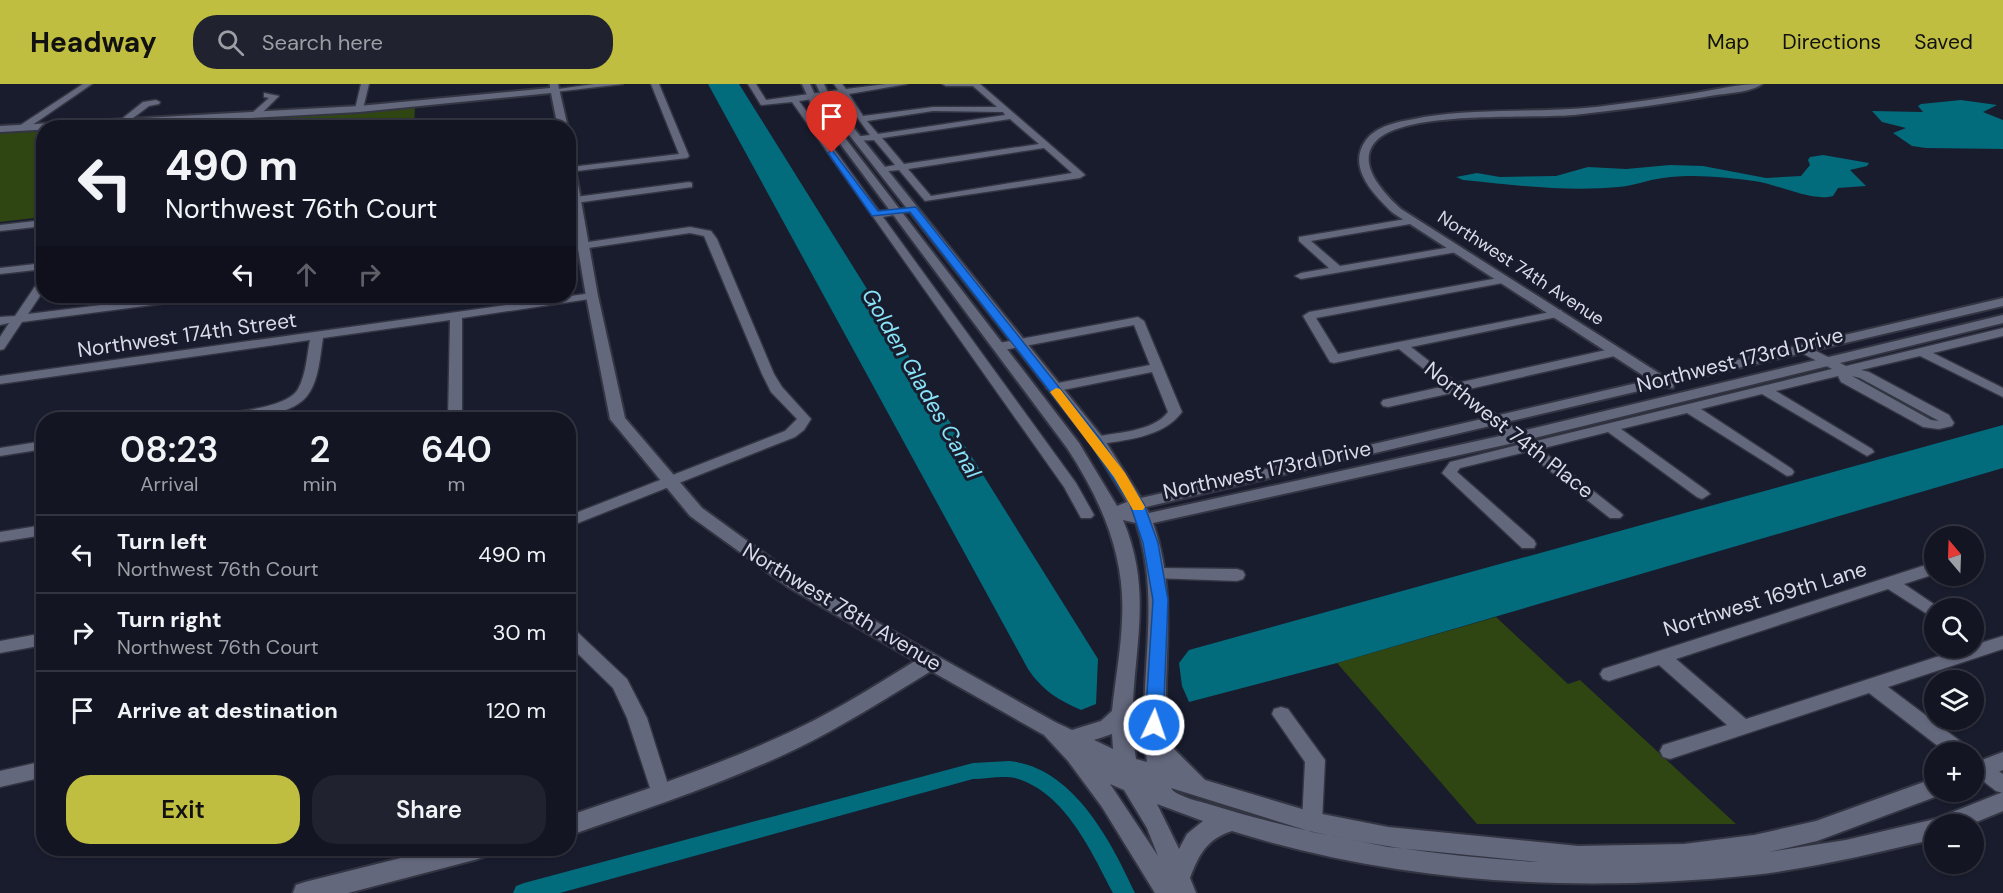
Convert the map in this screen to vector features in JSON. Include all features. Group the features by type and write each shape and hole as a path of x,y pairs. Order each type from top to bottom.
{"street":[{"path":"22,128 88,84"},
{"path":"359,109 365,84"},
{"path":"156,120 359,109 554,87 619,84"},
{"path":"576,163 684,156 655,84"},
{"path":"753,84 764,103 810,97 822,90 843,93 903,84"},
{"path":"806,84 810,97 1097,480 1114,513 1124,544 1132,599 1123,714 1128,773 1157,824 1177,888"},
{"path":"838,84 861,118 929,199 1080,175 975,84 946,84"},
{"name":"Northwest 74th Avenue","path":"1758,84 1620,108 1427,120 1384,130 1365,149 1363,159 1370,180 1382,196 1412,221 1664,382 1687,402 1787,472"},
{"path":"554,87 561,120"},
{"path":"822,90 857,139 1095,441 1140,512 1158,574 1161,621 1154,725 1161,787 1157,824"},
{"path":"256,114 275,96 267,95"},
{"path":"794,99 1071,486 1086,515"},
{"path":"125,120 146,104 156,102"},
{"path":"861,118 933,109 1007,113"},
{"path":"857,139 945,128 1007,113"},
{"path":"0,129 36,127"},
{"path":"859,163 882,170 1048,145"},
{"path":"576,200 689,185"},
{"path":"875,214 912,209"},
{"path":"1338,270 1303,239 1412,221"},
{"path":"0,228 36,224"},
{"path":"576,519 670,484 790,434 799,427 804,419 776,389 712,239 701,230 577,247"},
{"name":"Northwest 78th Avenue","path":"577,247 592,296 618,419 670,484 696,512 794,583 1048,728 1073,746"},
{"path":"1301,276 1457,249"},
{"path":"0,271 36,267"},
{"path":"1504,280 1309,316 1334,360 1557,314"},
{"path":"0,346 36,293"},
{"name":"Northwest 174th Street","path":"576,298 592,296"},
{"name":"Northwest 173rd Drive","path":"1140,512 1498,421 2003,302"},
{"path":"0,321 143,303"},
{"name":"Northwest 174th Street","path":"0,380 542,303"},
{"path":"455,412 456,315"},
{"name":"Northwest 173rd Drive","path":"1114,513 1140,512 1523,442 1687,402 1827,362 2003,320"},
{"path":"999,347 1138,321 1155,368 1175,412 1172,420 1161,426 1095,441"},
{"path":"1528,544 1449,473 1455,465 1523,442 1610,427 1687,402 1763,389 2003,332"},
{"path":"250,412 295,400 305,388 317,336"},
{"path":"1985,336 2003,345"},
{"name":"Northwest 74th Place","path":"1402,346 1615,515"},
{"path":"1804,348 1843,370 1864,375 1944,418 1947,423 1928,424 1846,379 1843,370"},
{"path":"1388,403 1615,351"},
{"path":"1920,351 2003,393"},
{"path":"1053,388 1155,368"},
{"path":"1763,389 1867,452"},
{"path":"1610,427 1702,494"},
{"path":"0,452 36,446"},
{"path":"1071,486 1097,480"},
{"path":"0,537 36,531"},
{"name":"Northwest 169th Lane","path":"1609,674 1924,572"},
{"path":"1158,574 1237,575"},
{"path":"1891,583 1924,606"},
{"path":"0,647 36,640"},
{"path":"1670,751 1872,685 1988,643"},
{"path":"576,651 620,684 637,718 660,794"},
{"path":"1661,656 1743,727"},
{"path":"576,824 660,794 788,743 865,702 931,662"},
{"path":"1872,685 1947,742"},
{"path":"1073,746 1108,727 1123,714"},
{"path":"1281,714 1315,760 1312,822"},
{"path":"1154,725 1165,754 1176,769 1201,790"},
{"path":"1073,746 1229,822 1325,851 1412,870 1485,881 1554,887 1642,889 1711,884 1774,876 1845,860 1924,833"},
{"path":"1073,746 1110,800 1177,888"},
{"path":"1984,766 2003,761"},
{"path":"0,779 36,771"},
{"path":"1984,773 2003,785"},
{"path":"1161,787 1201,790 1312,822 1388,837 1578,856 1684,854 1754,845 1817,831 1924,791"},
{"path":"1971,814 2003,801"},
{"path":"1177,888 1193,843 1210,827 1229,822"},
{"path":"305,893 450,856"}],"green space":[{"path":"415,107 414,120 212,120"},
{"path":"36,130 36,218 0,222 0,133"},
{"path":"1496,617 1568,684 1580,680 1736,824 1477,824 1337,663"}],"water":[{"path":"708,84 739,84 1098,659 1096,704 1081,710 1065,702 1045,689 1028,669"},
{"path":"1961,100 1997,105 1983,112 2003,120 2003,149 1912,146 1893,133 1906,128 1882,122 1872,111 1923,112 1918,106 1921,104"},
{"path":"1823,155 1869,163 1867,166 1850,170 1866,186 1838,188 1833,196 1815,197 1754,181 1708,176 1674,177 1624,186 1579,189 1502,184 1463,180 1456,177 1477,173 1500,177 1556,176 1588,167 1626,169 1670,165 1703,166 1766,178 1801,176 1810,165 1808,160 1810,157"},
{"path":"2003,425 2003,468 1337,663 1189,702 1182,686 1179,663 1189,650"}],"waterway":[{"name":"Golden Glades Canal","path":"524,893 973,771 1003,769 1019,771 1039,780 1070,805 1094,838 1124,893"}],"slow traffic":[{"path":"1056,392 1120,476 1138,507"}],"route":[{"path":"832,153 875,214 912,209 1095,441 1137,504 1151,543 1158,574 1160,600 1161,621 1154,725"}]}
